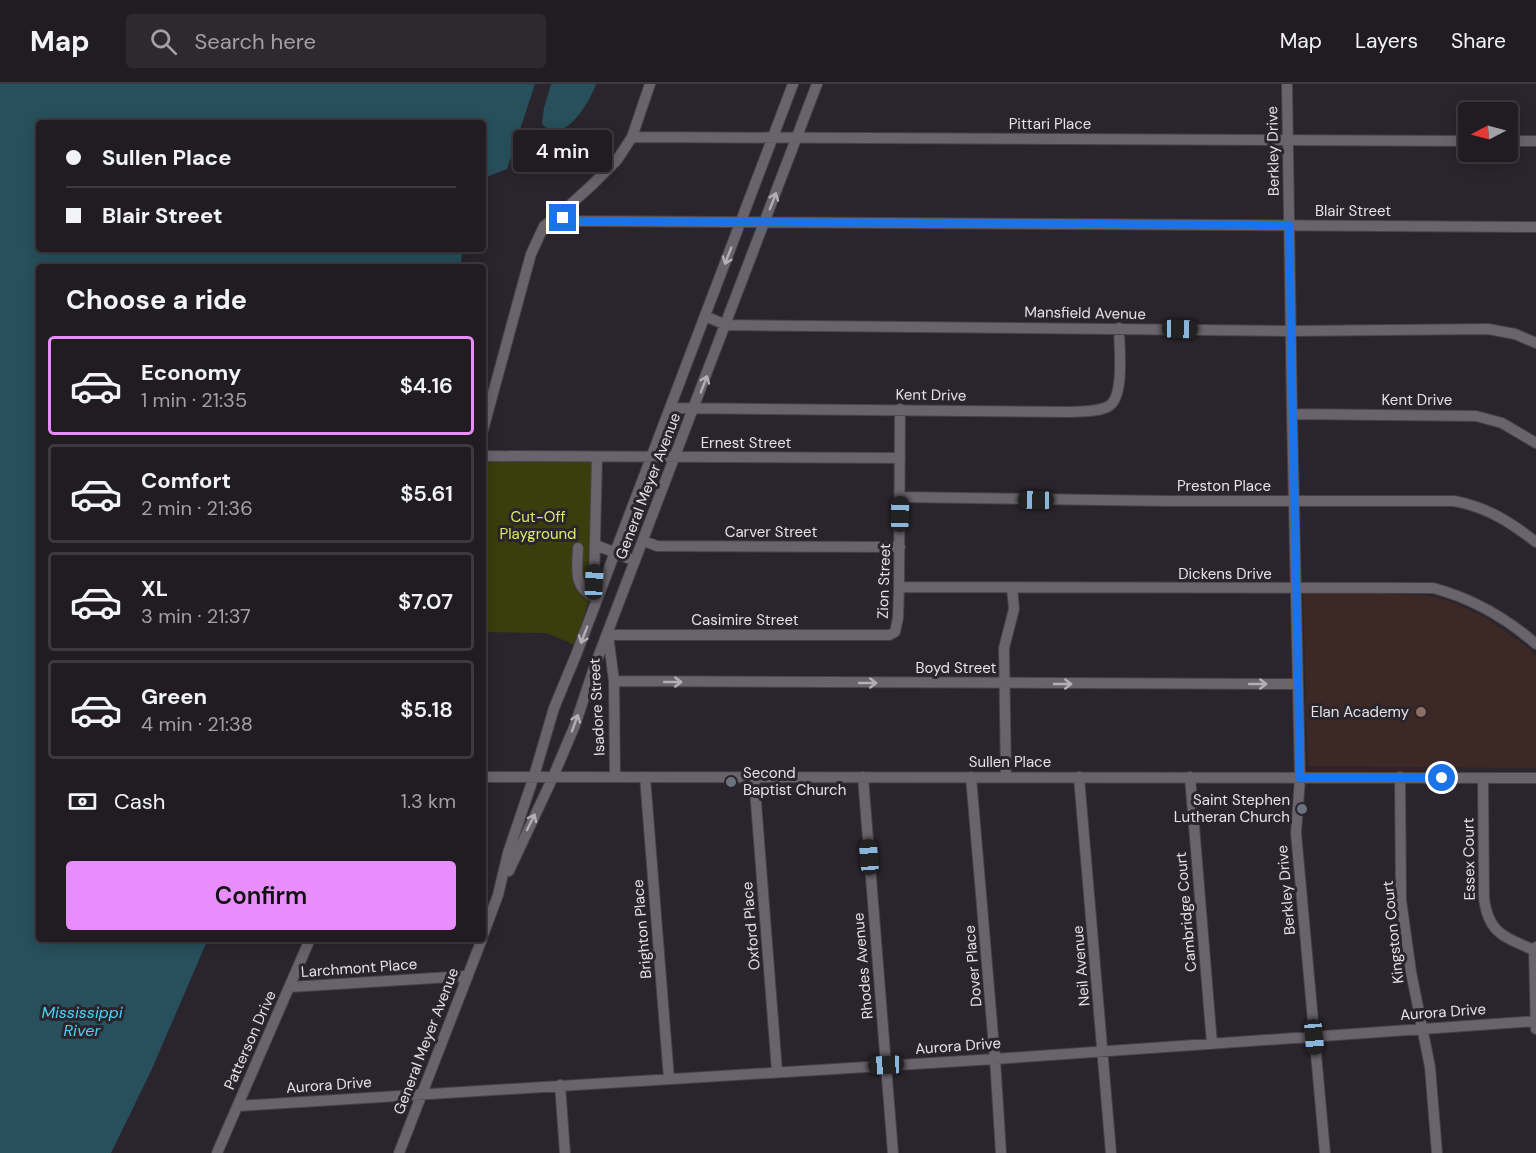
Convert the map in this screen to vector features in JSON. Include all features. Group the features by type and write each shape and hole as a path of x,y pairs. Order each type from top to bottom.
{"street":[{"path":"486,419 533,248 544,226 560,215 606,172 632,137 650,84"},
{"name":"General Meyer Avenue","path":"498,895 508,853 534,777 554,708 793,84"},
{"name":"General Meyer Avenue","path":"486,926 575,725 595,665 644,542 817,84"},
{"name":"Berkley Drive","path":"1287,84 1300,778 1296,833 1325,1153"},
{"name":"Pittari Place","path":"632,137 1458,141"},
{"path":"1518,141 1536,141"},
{"name":"Blair Street","path":"560,215 567,220 577,221 1536,227"},
{"name":"Mansfield Avenue","path":"705,316 726,325 1290,331 1488,329 1515,334 1536,343"},
{"name":"Kent Drive","path":"670,408 1072,412 1105,408 1114,402 1119,385 1119,328"},
{"name":"Zion Street","path":"882,635 893,634 897,629 900,547 900,409"},
{"name":"Kent Drive","path":"1292,414 1476,416 1502,423 1536,443"},
{"name":"Ernest Street","path":"486,456 900,459"},
{"path":"597,457 594,582 597,599"},
{"name":"Preston Place","path":"900,497 1104,501 1454,501 1494,513 1536,542"},
{"name":"Carver Street","path":"644,542 657,546 900,547"},
{"path":"596,545 635,561"},
{"path":"578,548 580,585 584,591 597,599"},
{"name":"Dickens Drive","path":"899,587 1433,588 1483,608 1509,623 1536,644"},
{"path":"1006,777 1004,648 1014,609 1012,588"},
{"name":"Casimire Street","path":"608,635 882,635"},
{"name":"Isadore Street","path":"608,635 614,681 615,777"},
{"path":"576,655 595,665"},
{"name":"Boyd Street","path":"614,681 1298,684"},
{"name":"Sullen Place","path":"486,777 1536,778"},
{"name":"Brighton Place","path":"645,777 669,1079"},
{"name":"Oxford Place","path":"754,777 777,1071"},
{"name":"Rhodes Avenue","path":"863,777 893,1153"},
{"name":"Dover Place","path":"971,777 996,1059 1001,1153"},
{"name":"Neil Avenue","path":"1079,777 1111,1153"},
{"name":"Cambridge Court","path":"1190,777 1212,1044"},
{"name":"Kingston Court","path":"1400,777 1401,900 1411,972 1430,1067 1437,1153"},
{"name":"Essex Court","path":"1483,778 1484,898 1487,915 1499,934 1535,948"},
{"name":"Patterson Drive","path":"217,1153 309,942"},
{"name":"General Meyer Avenue","path":"399,1153 480,942"},
{"path":"1535,948 1536,1029"},
{"name":"Larchmont Place","path":"290,987 467,976"},
{"name":"Aurora Drive","path":"238,1106 996,1059 1536,1021"},
{"path":"560,1085 565,1153"}],"shaded area":[{"name":"Elan Academy","path":"1303,592 1426,595 1452,602 1481,615 1529,648 1536,657 1536,768 1308,766"}],"green space":[{"name":"Cut-Off Playground","path":"486,459 594,460 592,591 575,645 547,633 486,632"}],"water":[{"name":"Mississippi River","path":"0,84 535,84 507,169 486,177 486,120 36,120 36,252 462,252 460,264 36,264 36,942 207,942 151,1071 111,1153 0,1153"},
{"path":"551,84 596,84 588,101 575,119 559,130 550,130 542,124"}],"place":[{"name":"Elan Academy","path":"1421,712"},
{"name":"Second Baptist Church","path":"731,782"},
{"name":"Saint Stephen Lutheran Church","path":"1302,809"}],"route":[{"path":"563,218 577,221 1289,225 1300,778 1442,778"}]}
